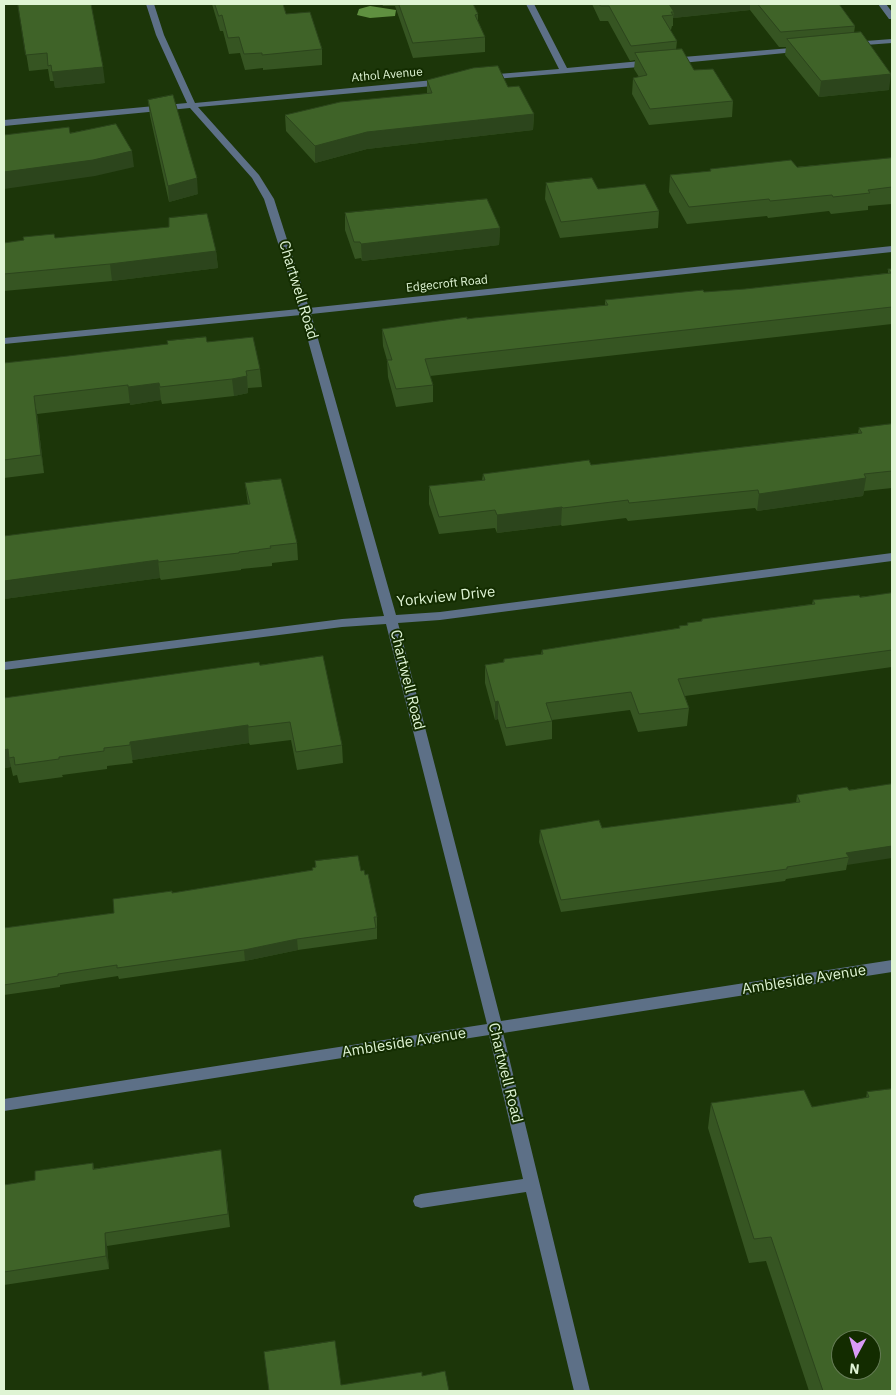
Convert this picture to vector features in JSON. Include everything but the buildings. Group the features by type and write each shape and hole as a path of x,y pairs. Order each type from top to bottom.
{"street":[{"name":"Chartwell Road","path":"150,4 160,36 192,105 256,177 265,192 290,259 391,620 495,1028 582,1391"},
{"path":"530,4 564,71"},
{"path":"882,4 892,16"},
{"path":"843,45 892,41"},
{"path":"474,79 813,48"},
{"name":"Athol Avenue","path":"4,123 454,81"},
{"name":"Edgecroft Road","path":"4,342 892,250"},
{"name":"Yorkview Drive","path":"4,666 326,624 445,615 892,557"},
{"name":"Ambleside Avenue","path":"4,1105 892,966"},
{"path":"421,1201 532,1184"}],"shaded area":[{"path":"370,6 396,10 395,16 370,18 357,15 359,9"}]}
